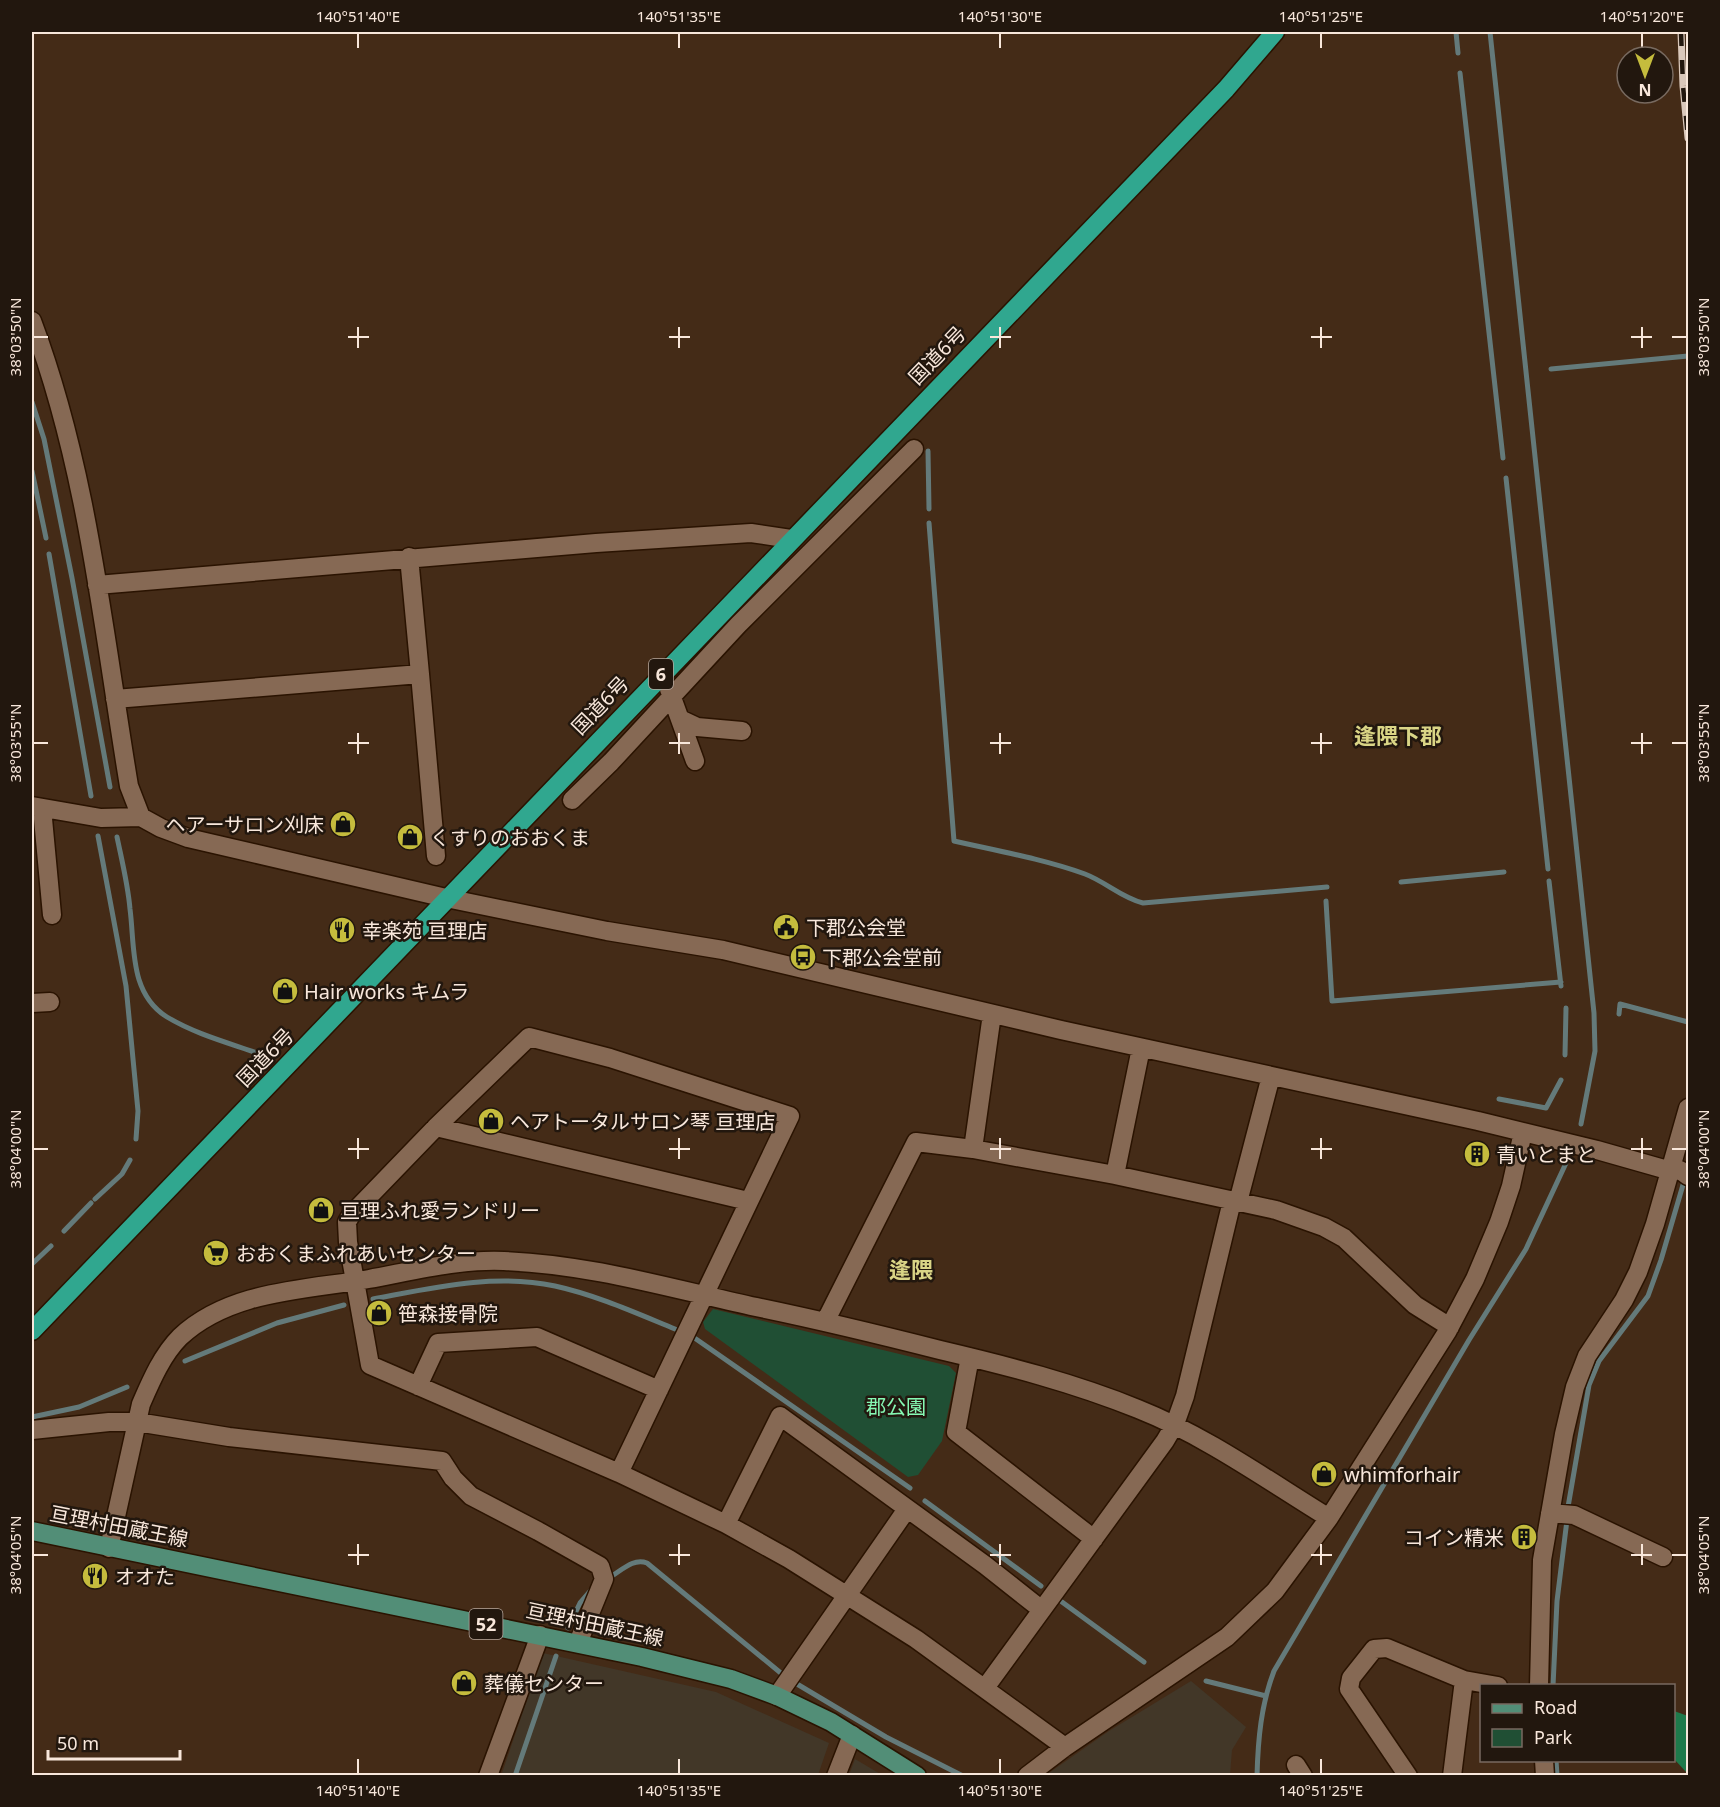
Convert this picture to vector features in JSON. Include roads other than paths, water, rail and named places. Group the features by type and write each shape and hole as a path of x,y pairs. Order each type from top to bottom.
{"highway":[{"name":"国道6号","path":"32,1331 663,672 1226,89 1275,32"}],"main road":[{"name":"亘理村田蔵王線","path":"32,1531 578,1643 731,1679 816,1714 917,1776"}],"street":[{"path":"32,321 70,444 83,498 129,786 141,817"},
{"path":"572,800 738,625 914,449"},
{"path":"97,585 409,557 752,533 791,539"},
{"path":"409,557 436,856"},
{"path":"663,672 695,761"},
{"path":"115,699 420,674"},
{"path":"680,719 697,728 742,731"},
{"path":"52,915 37,807 101,818 141,817 161,828 189,838 446,898 607,931 723,950 1141,1048 1523,1132 1597,1150 1682,1177"},
{"path":"32,1003 50,1002"},
{"path":"972,1149 992,1014"},
{"path":"619,1473 790,1116 621,1062 529,1037 436,1127 351,1215 347,1222 348,1242 370,1365 619,1473 726,1524 789,1559 916,1639 1065,1747"},
{"path":"1115,1175 1141,1048"},
{"path":"985,1688 1165,1441 1175,1424 1185,1396 1235,1201 1271,1076"},
{"path":"1539,1684 1542,1560 1564,1434 1575,1387 1587,1356 1624,1300 1682,1177 1689,1108"},
{"path":"436,1127 748,1201"},
{"path":"1026,1776 1227,1637 1275,1591 1329,1518 1450,1327 1475,1279 1499,1222 1511,1186 1523,1132"},
{"path":"825,1322 916,1142 972,1149 1115,1175 1286,1213 1324,1227 1344,1239 1428,1315 1450,1327"},
{"path":"109,1548 141,1404 167,1353 180,1338 199,1323 223,1310 255,1298 444,1265 498,1260 547,1263 578,1268 825,1322 1024,1370 1068,1383 1175,1424 1329,1518"},
{"path":"418,1386 438,1343 537,1337 659,1390"},
{"path":"969,1357 956,1432 1094,1539"},
{"path":"726,1524 780,1416 985,1565 1042,1610"},
{"path":"32,1430 79,1424 136,1422 220,1435 442,1461 453,1478 471,1497 600,1566 604,1579 578,1643"},
{"path":"777,1696 907,1509"},
{"path":"1551,1513 1574,1515 1663,1557"},
{"path":"488,1776 540,1635"},
{"path":"1408,1776 1349,1689 1351,1678 1374,1649 1387,1648 1464,1680 1487,1684"},
{"path":"1452,1776 1464,1680"},
{"path":"836,1776 852,1735"}],"waterway":[{"path":"1456,32 1458,53"},
{"path":"1490,32 1594,1013 1595,1051 1581,1124"},
{"path":"1460,73 1503,458"},
{"path":"1551,369 1688,356"},
{"path":"32,402 44,439 110,787"},
{"path":"928,451 929,509"},
{"path":"32,471 46,538"},
{"path":"1506,478 1548,869"},
{"path":"929,523 954,841 1085,874 1143,903 1327,887"},
{"path":"49,554 91,796"},
{"path":"98,836 126,986 138,1111 136,1139"},
{"path":"117,837 128,891 136,968 146,995 155,1007 178,1023 212,1038 260,1054"},
{"path":"1401,882 1504,872"},
{"path":"1549,881 1561,986"},
{"path":"1326,901 1332,1001 1561,982"},
{"path":"1619,1014 1620,1004 1688,1022"},
{"path":"1565,1055 1566,1008"},
{"path":"1499,1099 1546,1108 1561,1080"},
{"path":"95,1199 122,1174 130,1160"},
{"path":"1257,1776 1261,1722 1274,1671 1469,1340 1526,1249 1567,1161"},
{"path":"1568,1507 1589,1385 1599,1361 1648,1296 1685,1178"},
{"path":"64,1231 91,1203"},
{"path":"32,1264 51,1246"},
{"path":"373,1299 463,1284 532,1282 586,1294 675,1329"},
{"path":"185,1361 277,1323 344,1305"},
{"path":"696,1339 910,1488"},
{"path":"32,1417 79,1407 127,1387"},
{"path":"925,1501 1041,1586"},
{"path":"1553,1684 1557,1601 1567,1520"},
{"path":"612,1576 633,1563 647,1563 782,1674"},
{"path":"568,1628 580,1603 593,1588"},
{"path":"1062,1602 1144,1662"},
{"path":"515,1776 556,1656"},
{"path":"1206,1681 1266,1696"},
{"path":"797,1684 886,1737 963,1776"},
{"path":"1556,1762 1557,1776"}],"railway":[{"path":"1681,32 1688,138"}],"place":[{"name":"ヘアーサロン刈床","path":"343,824"},
{"name":"くすりのおおくま","path":"410,837"},
{"name":"下郡公会堂","path":"786,927"},
{"name":"幸楽苑 亘理店","path":"342,930"},
{"name":"下郡公会堂前","path":"803,957"},
{"name":"Hair works キムラ","path":"285,991"},
{"name":"ヘアトータルサロン琴 亘理店","path":"491,1121"},
{"name":"青いとまと","path":"1477,1154"},
{"name":"亘理ふれ愛ランドリー","path":"321,1210"},
{"name":"おおくまふれあいセンター","path":"216,1253"},
{"name":"笹森接骨院","path":"379,1313"},
{"name":"whimforhair","path":"1324,1474"},
{"name":"コイン精米","path":"1524,1537"},
{"name":"オオた","path":"95,1576"},
{"name":"葬儀センター","path":"464,1683"}],"district":[{"name":"逢隈下郡","path":"1398,735"},
{"name":"逢隈","path":"911,1269"}],"park label":[{"name":"郡公園","path":"896,1406"}]}
